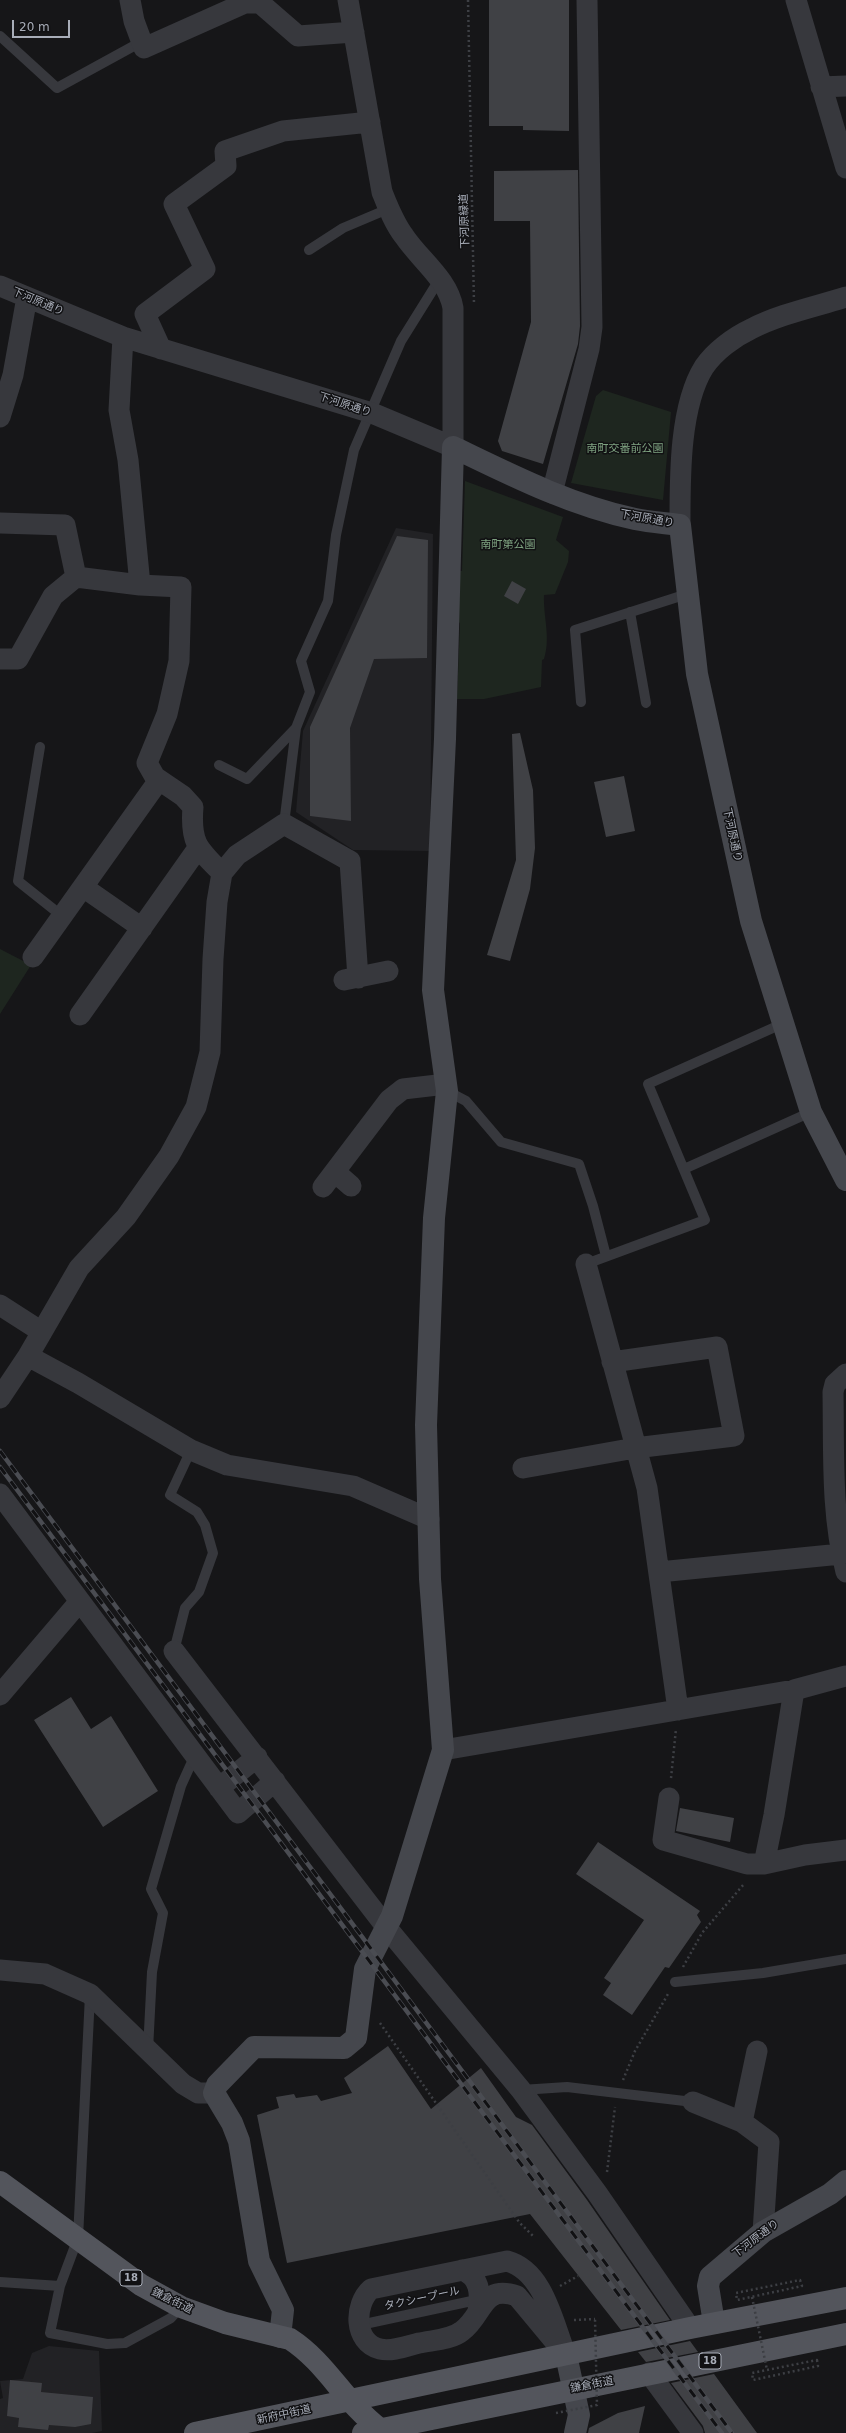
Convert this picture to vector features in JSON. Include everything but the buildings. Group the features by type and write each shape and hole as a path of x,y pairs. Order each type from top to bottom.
{"main road":[{"name":"鎌倉街道","path":"0,2182 140,2285 181,2307 225,2323 290,2339 307,2352 325,2370 370,2429 414,2428 575,2388 846,2334"},
{"path":"348,2401 714,2323 846,2298"},
{"name":"新府中街道","path":"195,2433 348,2401"}],"street":[{"path":"130,0 134,21 144,48 245,3 260,3 298,36 354,32"},
{"path":"214,2093 217,2085 254,2047 344,2048 356,2038 365,1969 387,1928 443,1750 434,1636 426,1425 434,1218 446,1088 433,990 445,723 453,447 454,308 451,294 404,236 388,209 382,192 348,0"},
{"path":"552,493 589,349 592,327 587,0"},
{"path":"796,0 846,168"},
{"path":"821,88 846,86"},
{"path":"160,349 145,314 205,269 174,204 226,166 224,151 283,130 370,122"},
{"name":"下河原通り","path":"0,286 123,337 372,413 453,447 552,493 621,515 680,525 697,674 751,921 811,1112 846,1180"},
{"path":"0,417 12,375 26,297"},
{"path":"680,525 682,460 688,418 697,380 705,366 731,341 751,329 846,297"},
{"path":"123,337 119,410 128,460 140,585"},
{"path":"0,523 65,525 76,577"},
{"path":"0,660 18,659 53,596 76,577 140,585 181,586 179,661 167,714 147,763 159,780 183,796 192,807 191,826 198,848 222,873"},
{"path":"33,957 159,780"},
{"path":"0,1398 28,1356 79,1268 126,1217 169,1156 196,1107 210,1052 213,959 217,902 222,873 237,855 284,824 350,861 351,979 388,972"},
{"path":"80,1015 198,848"},
{"path":"83,887 142,928"},
{"path":"351,1186 329,1179 389,1100 403,1089 446,1088"},
{"path":"586,1264 647,1488 678,1710"},
{"path":"0,1305 42,1332"},
{"path":"523,1468 635,1448 734,1436 718,1346 612,1362"},
{"path":"28,1356 78,1383 191,1450 227,1465 353,1486 429,1519"},
{"path":"658,1572 844,1563 834,1500 834,1392 835,1384 846,1374"},
{"path":"0,1494 238,1813 275,1781"},
{"path":"0,1695 80,1601"},
{"path":"174,1651 257,1756 387,1928 521,2090 604,2203 690,2328"},
{"path":"443,1750 794,1690 846,1676"},
{"path":"764,1864 774,1814 794,1690"},
{"path":"219,1788 257,1756"},
{"path":"669,1798 663,1840 747,1864 764,1864 805,1855 846,1850"},
{"path":"0,1970 45,1974 90,1994 183,2084 198,2093 214,2093"},
{"path":"742,2122 757,2051"},
{"path":"214,2093 232,2123 239,2141 259,2261 283,2310 280,2337"},
{"path":"693,2102 742,2122 769,2142 763,2232"},
{"name":"下河原通り","path":"714,2323 708,2286 710,2277 763,2232 830,2194 846,2181"},
{"path":"566,2355 517,2296 507,2292 483,2302 470,2324 453,2336 386,2350 370,2343 362,2333 359,2305 364,2296 371,2289 507,2261 523,2268 538,2288 566,2355 575,2388 579,2415 575,2433"},
{"path":"462,2270 468,2272 477,2282 483,2302"},
{"path":"649,2373 693,2433"}],"lane":[{"path":"0,36 57,88 141,42"},
{"path":"309,250 343,228 388,209"},
{"path":"284,824 296,728 310,692 301,661 328,601 336,535 354,450 372,413 401,341 439,280"},
{"path":"581,702 575,630 687,594"},
{"path":"630,612 646,703"},
{"path":"219,765 247,779 296,728"},
{"path":"40,747 18,881 62,916"},
{"path":"586,1264 705,1220 648,1084 784,1023"},
{"path":"446,1088 466,1101 501,1142 579,1164 593,1206 606,1256"},
{"path":"684,1169 811,1112"},
{"path":"174,1651 185,1608 199,1592 212,1553 205,1525 198,1512 170,1495 191,1450"},
{"path":"148,2050 152,1972 163,1913 151,1888 181,1786 195,1754"},
{"path":"675,1982 763,1973 846,1959"},
{"path":"90,1994 78,2238 60,2286 50,2333 107,2344 124,2343 170,2318 181,2307"},
{"path":"521,2090 567,2087 693,2102"},
{"path":"0,2282 60,2286"},
{"name":"タクシープール","path":"360,2325 483,2302"}],"path":[{"name":"下河原緑道","path":"468,0 474,308"},
{"path":"669,1798 678,1710"},
{"path":"604,2203 616,2094"},
{"path":"556,2288 578,2276"},
{"path":"800,2280 802,2286 752,2297 737,2300 736,2293 800,2280"},
{"path":"752,2297 767,2370"},
{"path":"556,2413 597,2405 595,2319"},
{"path":"817,2360 818,2366 753,2380 752,2373 767,2370 817,2360"}],"shaded area":[{"path":"396,528 433,534 430,851 353,850 296,812 303,731"},
{"path":"49,2346 99,2351 102,2431 92,2433 0,2433 0,2399 3,2398 0,2381 23,2379 32,2353"}],"green space":[{"name":"南町交番前公園","path":"603,390 671,412 663,500 571,483 596,396"},
{"name":"南町第公園","path":"465,481 563,517 556,540 569,551 568,562 555,594 544,595 547,643 544,659 542,660 541,687 484,699 457,699 460,623 451,618 460,571 462,571"},
{"path":"0,949 31,965 0,1014"}],"railway":[{"path":"0,1451 732,2433"},
{"path":"0,1467 722,2433"}]}
